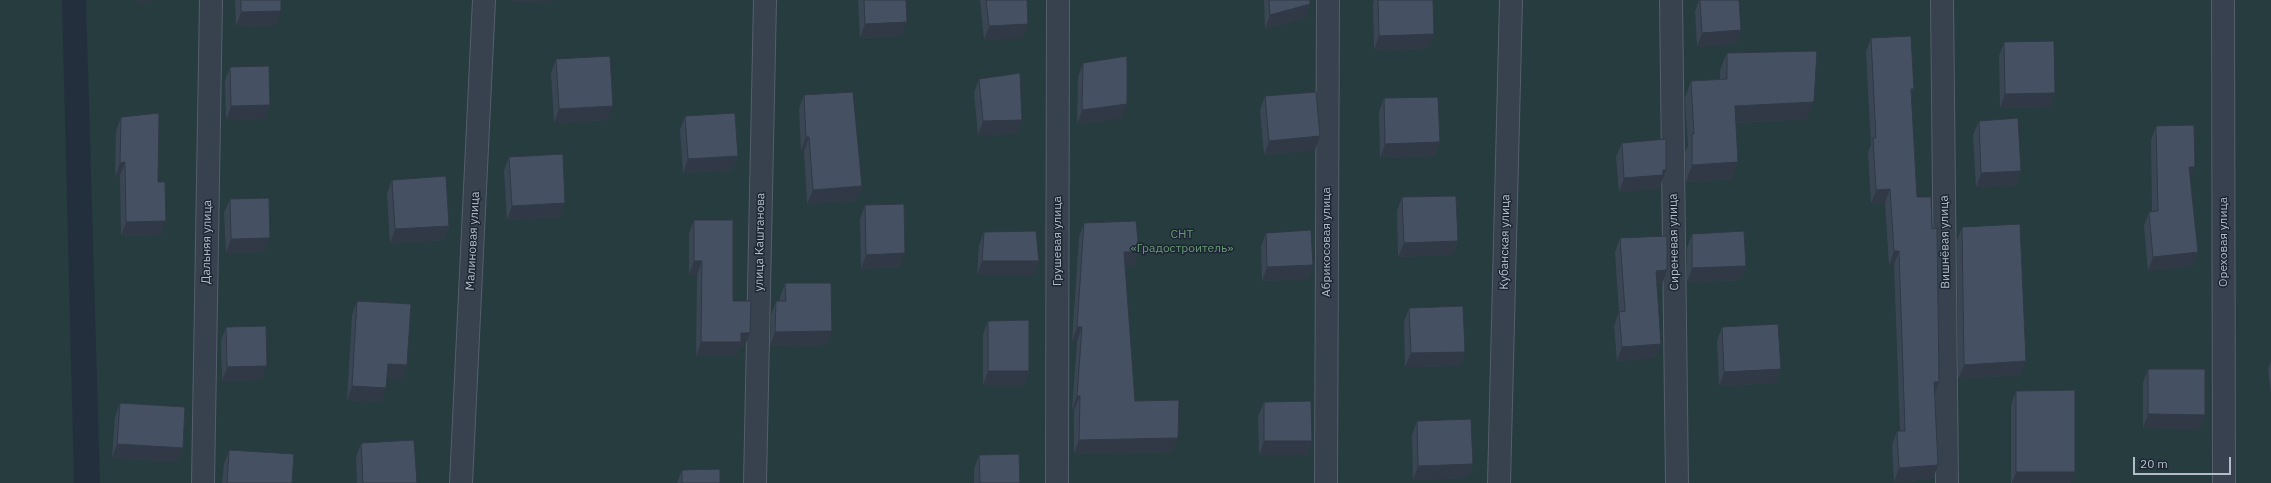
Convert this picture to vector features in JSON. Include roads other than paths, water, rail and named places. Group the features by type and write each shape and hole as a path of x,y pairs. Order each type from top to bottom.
{"street":[{"name":"Дальняя улица","path":"203,483 211,0"},
{"name":"Малиновая улица","path":"462,483 484,0"},
{"name":"улица Каштанова","path":"755,483 765,0"},
{"name":"Грушевая улица","path":"1057,483 1058,0"},
{"name":"Абрикосовая улица","path":"1326,483 1328,0"},
{"name":"Кубанская улица","path":"1499,483 1511,0"},
{"name":"Сиреневая улица","path":"1671,0 1677,483"},
{"name":"Вишнёвая улица","path":"1942,0 1947,483"},
{"name":"Ореховая улица","path":"2223,0 2224,483"}],"park label":[{"name":"СНТ «Градостроитель»","path":"1182,242"}]}
